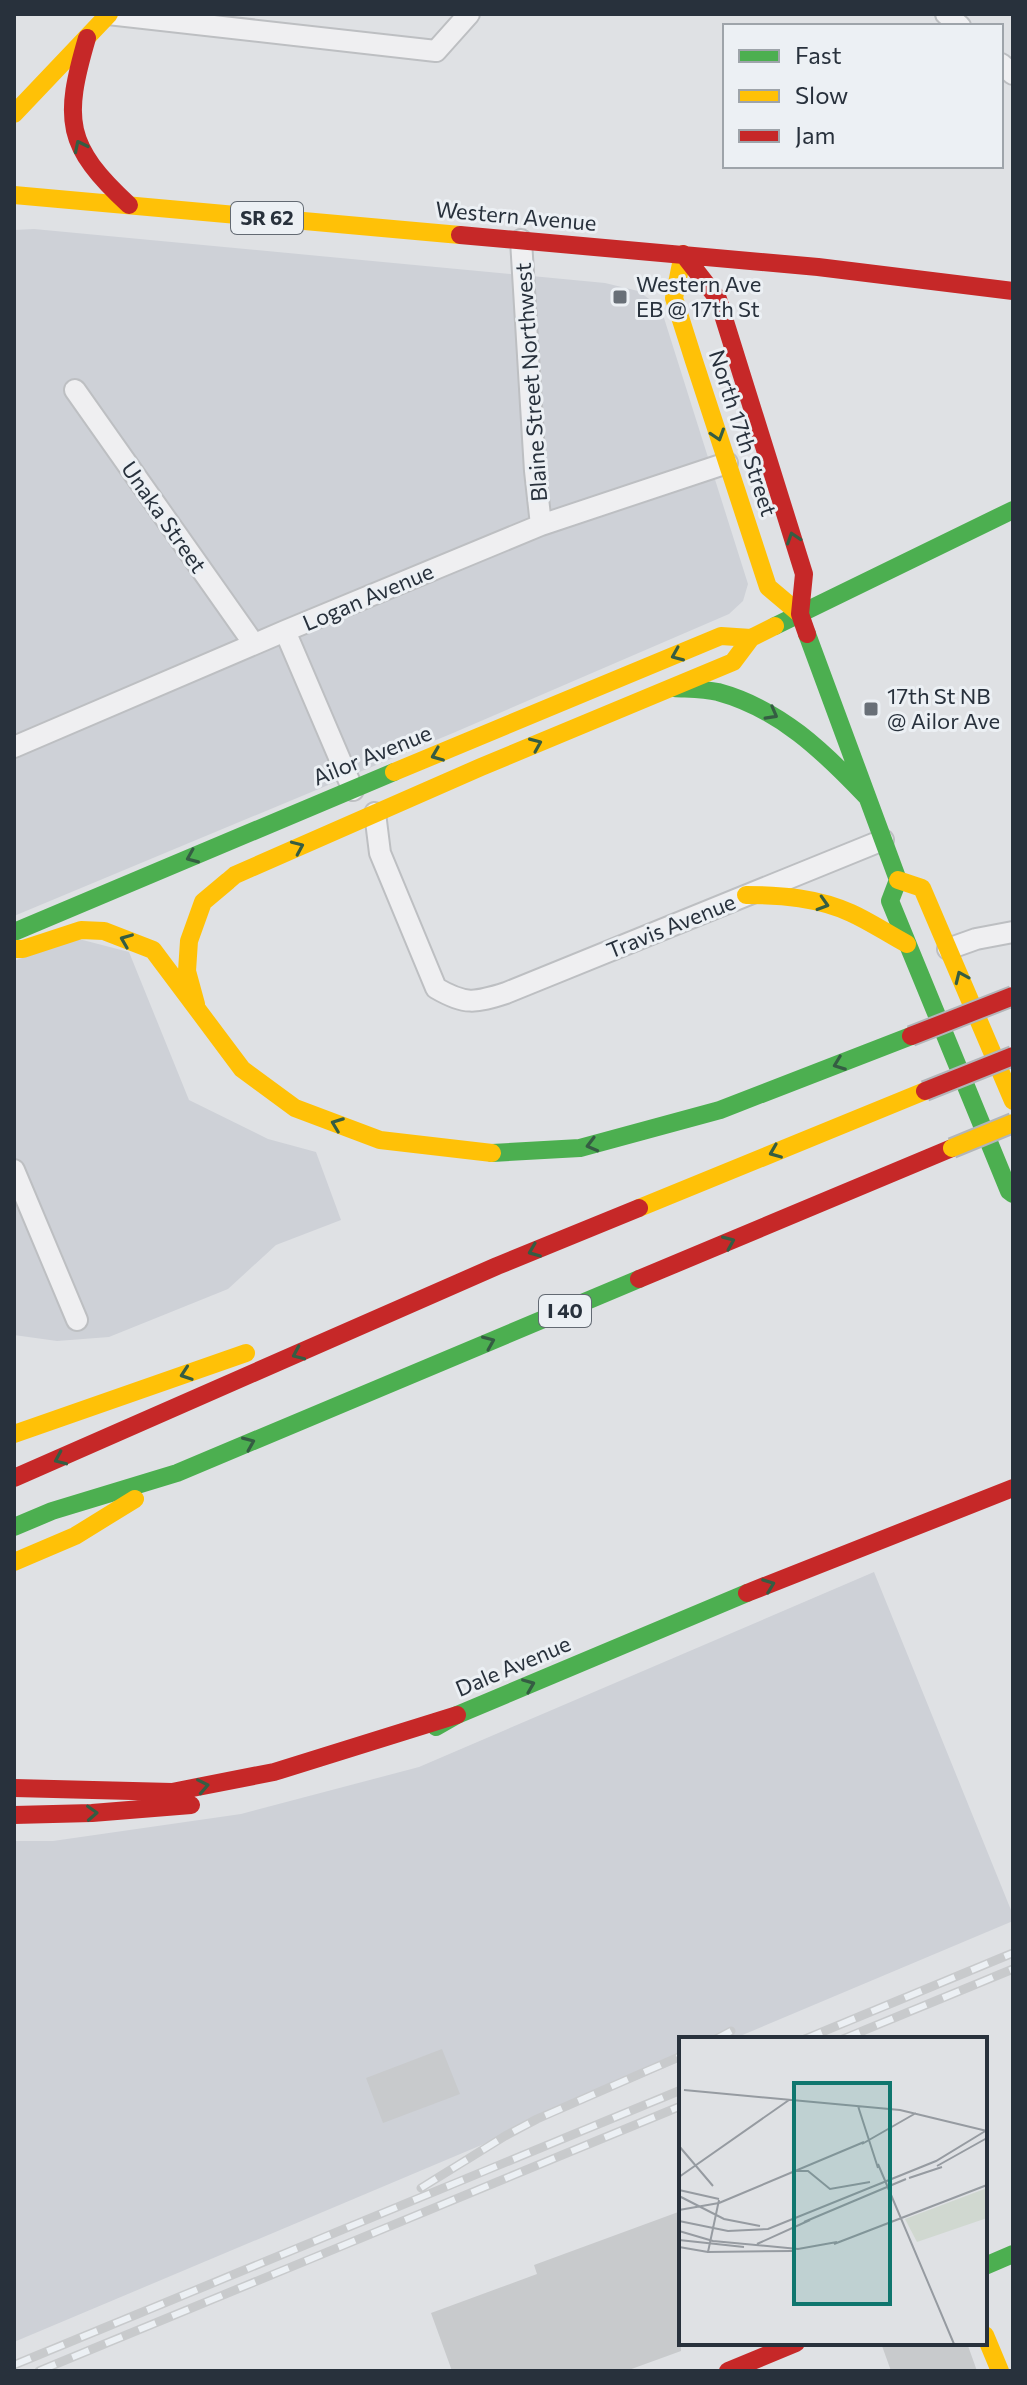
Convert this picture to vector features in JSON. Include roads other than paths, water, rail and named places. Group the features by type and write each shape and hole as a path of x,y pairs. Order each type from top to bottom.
{"main road":[{"path":"14,114 109,14"},
{"path":"87,38 72,93 72,125 90,165 104,184 129,205"},
{"name":"Western Avenue","path":"14,195 683,254 1013,291"},
{"name":"North 17th Street","path":"683,254 674,298 727,463 768,587 800,614"},
{"name":"North 17th Street","path":"683,254 718,299 804,574 800,614 898,880 890,901 1009,1191 1013,1194"},
{"name":"Ailor Avenue","path":"199,1013 187,971 189,941 203,902 235,875 733,662 751,638 1013,510"},
{"name":"Ailor Avenue","path":"14,932 721,636 751,638"},
{"path":"670,688 714,691 770,711 817,744 866,796"},
{"path":"898,880 922,888 1013,1101"},
{"path":"746,895 785,895 819,901 851,913 907,944"},
{"path":"14,949 23,949 81,930 104,931 153,950 242,1069 295,1108 380,1140 491,1153 580,1148 720,1110 1013,996"},
{"path":"14,1478 497,1266 1013,1056"},
{"name":"I 40","path":"14,1527 52,1511 177,1473 1013,1123"},
{"path":"286,1340 497,1266"},
{"path":"14,1434 256,1350"},
{"path":"14,1562 75,1536 177,1473"},
{"name":"Dale Avenue","path":"14,1815 177,1807 239,1797 312,1778 396,1749 457,1715 740,1596 1013,1488"},
{"path":"14,1788 172,1792 274,1772 457,1715"},
{"path":"987,2265 1013,2254"},
{"path":"987,2340 1000,2371"},
{"path":"728,2371 791,2345"}],"street":[{"path":"109,14 436,51 469,14"},
{"name":"Blaine Street Northwest","path":"521,240 541,525"},
{"name":"Unaka Street","path":"75,390 254,644"},
{"name":"Logan Avenue","path":"14,747 541,525 727,463"},
{"path":"285,631 353,790"},
{"name":"Travis Avenue","path":"375,813 380,853 436,988 456,1000 477,1002 883,840"},
{"path":"948,949 976,939 1013,932"},
{"path":"14,1170 77,1320"}],"railway":[{"path":"810,2037 1013,1953"},
{"path":"848,2037 1013,1969"},
{"path":"720,2037 731,2031"},
{"path":"421,2188 537,2119 679,2057"},
{"path":"14,2365 679,2091"},
{"path":"39,2371 679,2107"}],"place":[{"name":"Western Ave EB @ 17th St","path":"620,297"},
{"name":"17th St NB @ Ailor Ave","path":"871,709"}]}
